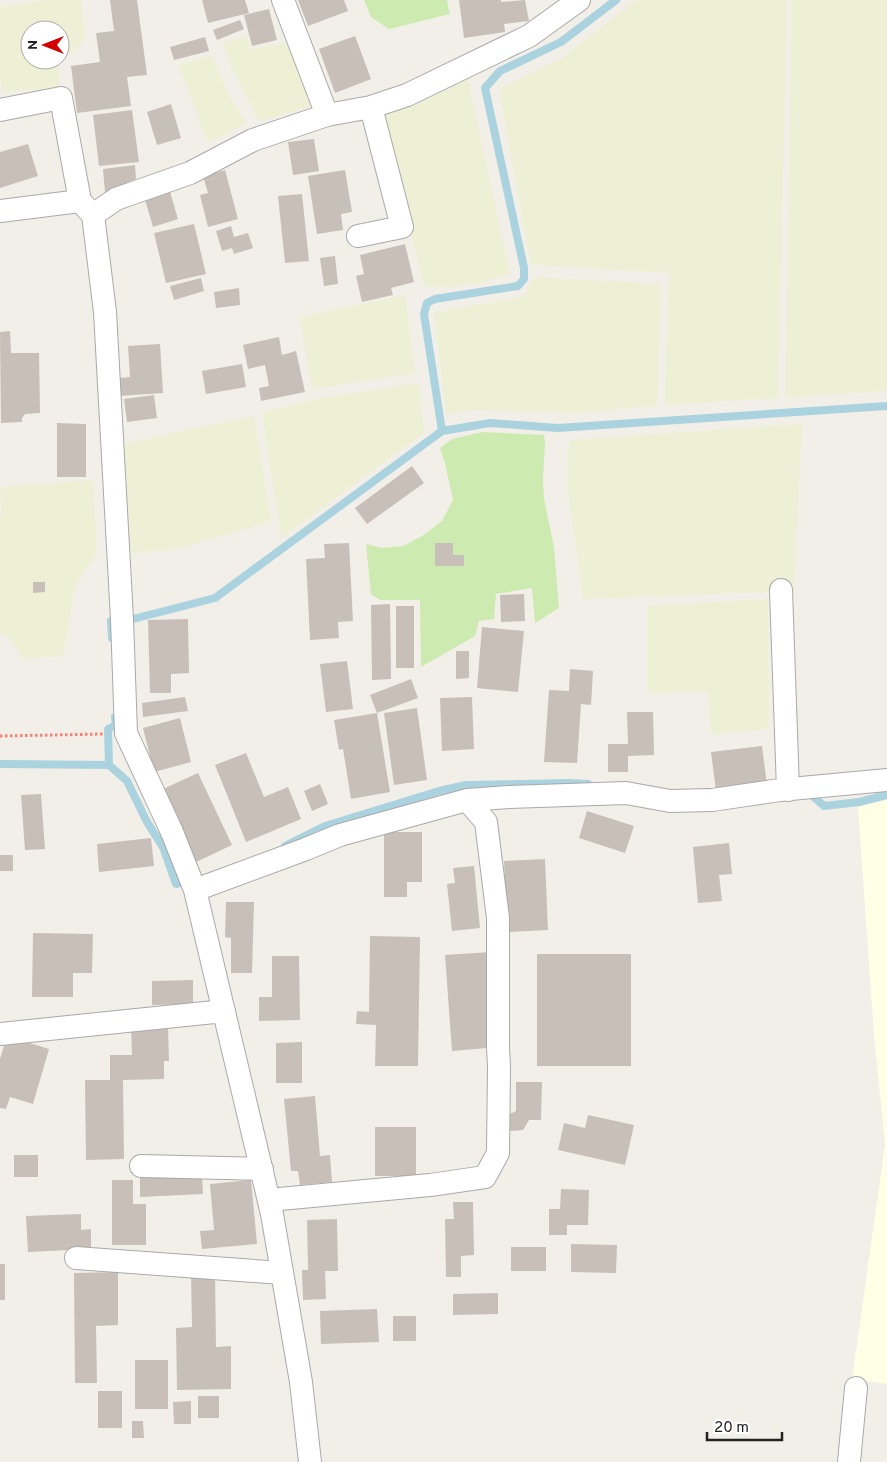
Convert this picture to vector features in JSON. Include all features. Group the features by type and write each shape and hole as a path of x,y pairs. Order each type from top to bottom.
{"street":[{"path":"283,0 327,115"},
{"path":"0,211 86,208 190,173 253,140 327,115 371,107 407,95 528,36 578,0"},
{"path":"0,110 61,98 86,208 105,312 122,619 126,733 172,832 195,890 270,1200 301,1382 310,1462"},
{"path":"358,236 402,227 371,107"},
{"path":"781,590 788,790"},
{"path":"195,890 340,835 467,800 626,793 670,802 712,800 887,780"},
{"path":"270,1200 430,1185 485,1177 498,1153 498,918 486,822 467,800"},
{"path":"0,1034 224,1011"},
{"path":"141,1166 262,1169"},
{"path":"76,1258 282,1274"},
{"path":"850,1462 856,1388"}],"path":[{"path":"0,736 126,733"}],"shaded area":[{"path":"48,0 81,0 84,32 83,43 70,53 70,20 20,20 20,70 59,70 60,88 3,92 0,77 0,7"},
{"path":"636,0 787,0 778,398 665,405 669,273 531,265 499,89 561,59"},
{"path":"792,0 887,0 887,391 785,398"},
{"path":"246,35 250,50 287,42 299,70 310,107 259,121 234,73 223,43"},
{"path":"212,56 230,97 246,123 208,143 178,64"},
{"path":"468,79 510,274 484,282 450,287 424,287 384,115"},
{"path":"534,277 661,284 657,406 576,413 474,410 446,414 434,312 523,297"},
{"path":"405,295 415,373 312,389 300,317"},
{"path":"419,383 424,433 281,538 262,413 317,399"},
{"path":"254,416 271,521 181,548 127,554 123,444"},
{"path":"802,424 794,591 583,599 567,484 569,440"},
{"path":"93,480 97,553 75,586 63,656 24,659 5,634 0,633 0,516 2,516 0,487"},
{"path":"768,599 769,729 711,734 708,692 648,693 648,606"},
{"path":"887,800 887,1384 852,1379 885,1145 874,1035 858,807"}],"green space":[{"path":"364,0 447,0 450,14 389,29 371,17"},
{"path":"482,432 544,435 544,499 554,547 559,608 535,623 532,588 496,594 494,619 479,621 475,636 421,667 420,600 380,600 371,594 366,544 382,548 403,546 422,536 442,521 453,500 440,448 452,439"}],"building":[{"path":"110,0 137,0 147,75 127,77 131,106 77,113 71,66 100,62 96,33 114,31"},
{"path":"202,0 245,0 249,13 208,23"},
{"path":"298,0 344,0 348,11 308,26"},
{"path":"459,0 501,0 501,2 525,0 529,21 504,24 505,32 464,38"},
{"path":"269,9 277,40 252,46 244,15"},
{"path":"240,20 244,29 217,40 213,30"},
{"path":"355,36 371,79 335,93 319,49"},
{"path":"205,37 209,51 174,60 170,47"},
{"path":"171,104 181,138 157,145 147,112"},
{"path":"132,110 139,162 99,166 93,115"},
{"path":"314,139 319,171 293,175 288,142"},
{"path":"28,144 38,176 0,188 0,152"},
{"path":"135,165 136,179 105,192 103,169"},
{"path":"225,170 238,219 208,227 200,195 208,193 203,176"},
{"path":"345,170 352,212 341,214 343,230 317,234 308,176"},
{"path":"170,192 178,219 153,227 145,200"},
{"path":"302,194 309,261 285,263 278,196"},
{"path":"194,224 206,274 166,283 154,233"},
{"path":"231,226 234,237 248,233 253,248 234,254 232,248 222,251 216,231"},
{"path":"405,244 414,282 391,288 393,295 362,302 356,276 364,274 360,255"},
{"path":"335,256 338,284 324,286 320,258"},
{"path":"201,278 204,291 174,300 170,286"},
{"path":"239,288 240,305 216,308 214,292"},
{"path":"10,331 11,353 39,353 40,413 25,414 22,422 1,423 0,332"},
{"path":"279,337 282,355 296,351 305,392 261,401 259,388 269,386 265,365 248,369 243,345"},
{"path":"160,344 163,393 120,396 119,378 130,377 128,346"},
{"path":"242,364 246,387 206,394 202,371"},
{"path":"154,395 157,418 127,422 124,399"},
{"path":"57,423 86,424 86,477 57,477"},
{"path":"412,466 424,483 367,524 355,508"},
{"path":"349,543 353,621 338,622 339,638 310,640 306,559 325,558 324,544"},
{"path":"435,543 453,543 453,555 464,555 464,566 435,566"},
{"path":"33,582 45,582 45,592 33,593"},
{"path":"524,594 525,621 501,622 500,595"},
{"path":"390,604 391,679 372,680 371,605"},
{"path":"396,606 414,606 414,668 396,668"},
{"path":"188,619 189,673 171,674 171,693 150,693 148,620"},
{"path":"482,627 524,631 518,692 477,688"},
{"path":"456,651 469,651 469,678 456,679"},
{"path":"347,661 353,709 326,712 320,664"},
{"path":"570,669 593,671 591,705 581,704 577,763 544,762 549,690 569,691"},
{"path":"411,679 418,698 377,713 370,695"},
{"path":"185,697 188,711 143,717 142,703"},
{"path":"472,697 474,749 442,751 440,698"},
{"path":"417,708 427,780 394,785 384,713"},
{"path":"627,712 653,712 654,755 628,756 628,772 608,772 608,744 628,744"},
{"path":"377,713 390,792 351,799 343,749 339,750 334,720"},
{"path":"180,718 191,762 154,772 143,728"},
{"path":"762,746 767,785 716,791 711,752"},
{"path":"246,753 264,797 288,787 301,819 246,842 215,765"},
{"path":"198,773 232,845 196,862 163,789"},
{"path":"320,784 328,804 312,811 304,791"},
{"path":"41,794 45,849 25,850 21,795"},
{"path":"587,811 634,826 625,853 579,838"},
{"path":"384,832 422,832 422,882 407,882 407,897 384,897"},
{"path":"151,838 154,866 99,872 97,844"},
{"path":"729,843 732,874 719,875 722,901 698,903 693,847"},
{"path":"0,855 13,855 13,871 0,871"},
{"path":"545,859 548,930 507,932 504,861"},
{"path":"474,866 480,928 452,931 447,884 455,883 453,868"},
{"path":"226,902 254,902 252,973 231,973 231,938 225,937"},
{"path":"33,933 93,934 92,973 73,973 73,997 32,997"},
{"path":"370,936 420,937 418,1066 375,1066 376,1025 356,1024 357,1011 369,1012"},
{"path":"491,952 498,1047 452,1051 445,955"},
{"path":"537,954 631,954 631,1066 537,1066"},
{"path":"272,956 299,956 300,1020 259,1021 259,997 272,997"},
{"path":"193,980 193,1004 152,1005 152,981"},
{"path":"131,1026 168,1026 169,1061 164,1061 164,1079 123,1080 124,1159 86,1160 85,1080 110,1080 110,1055 132,1055"},
{"path":"7,1036 49,1049 33,1104 10,1097 6,1109 0,1108 0,1059"},
{"path":"302,1042 302,1083 276,1083 276,1043"},
{"path":"516,1082 542,1082 541,1120 529,1120 523,1130 510,1131 507,1124 510,1114 516,1111"},
{"path":"315,1096 320,1156 330,1155 332,1182 300,1185 298,1171 291,1171 284,1099"},
{"path":"588,1115 634,1125 625,1165 558,1150 564,1123 585,1128"},
{"path":"375,1127 416,1127 416,1176 375,1176"},
{"path":"14,1155 38,1155 38,1177 14,1177"},
{"path":"202,1174 203,1194 140,1197 140,1177"},
{"path":"112,1180 133,1180 133,1204 146,1204 146,1245 112,1245"},
{"path":"251,1180 257,1244 202,1249 200,1231 214,1230 210,1184"},
{"path":"561,1189 589,1190 588,1225 567,1225 567,1235 549,1235 549,1209 560,1209"},
{"path":"453,1202 473,1202 474,1255 461,1256 461,1277 446,1277 445,1219 454,1219"},
{"path":"81,1214 81,1230 91,1229 91,1249 28,1252 26,1216"},
{"path":"337,1219 338,1271 325,1271 326,1299 303,1300 302,1270 308,1270 307,1220"},
{"path":"571,1244 617,1245 616,1273 571,1272"},
{"path":"511,1247 546,1247 546,1271 511,1271"},
{"path":"0,1264 5,1264 5,1300 0,1300"},
{"path":"118,1272 118,1325 96,1326 97,1383 75,1383 74,1273"},
{"path":"191,1273 215,1273 216,1347 231,1346 231,1389 177,1390 176,1328 192,1327"},
{"path":"498,1293 498,1314 453,1315 453,1294"},
{"path":"377,1309 379,1342 321,1344 320,1311"},
{"path":"393,1316 416,1316 416,1341 393,1341"},
{"path":"135,1360 168,1360 168,1409 135,1409"},
{"path":"98,1391 122,1391 122,1428 98,1428"},
{"path":"198,1396 219,1396 219,1418 198,1418"},
{"path":"191,1401 191,1424 174,1424 173,1402"},
{"path":"132,1421 143,1421 144,1438 132,1438"}],"waterway":[{"path":"442,431 424,314 427,303 435,299 518,286 524,279 524,268 485,88 500,71 561,42 616,0"},
{"path":"112,638 111,621 133,619 215,598 442,431 490,423 558,428 887,406"},
{"path":"0,764 109,765 108,729 116,725 115,717"},
{"path":"109,765 127,781 147,822 163,847 176,884 188,881"},
{"path":"285,846 325,826 439,791 466,785 588,784"},
{"path":"808,792 824,806 859,802 887,795"}]}
